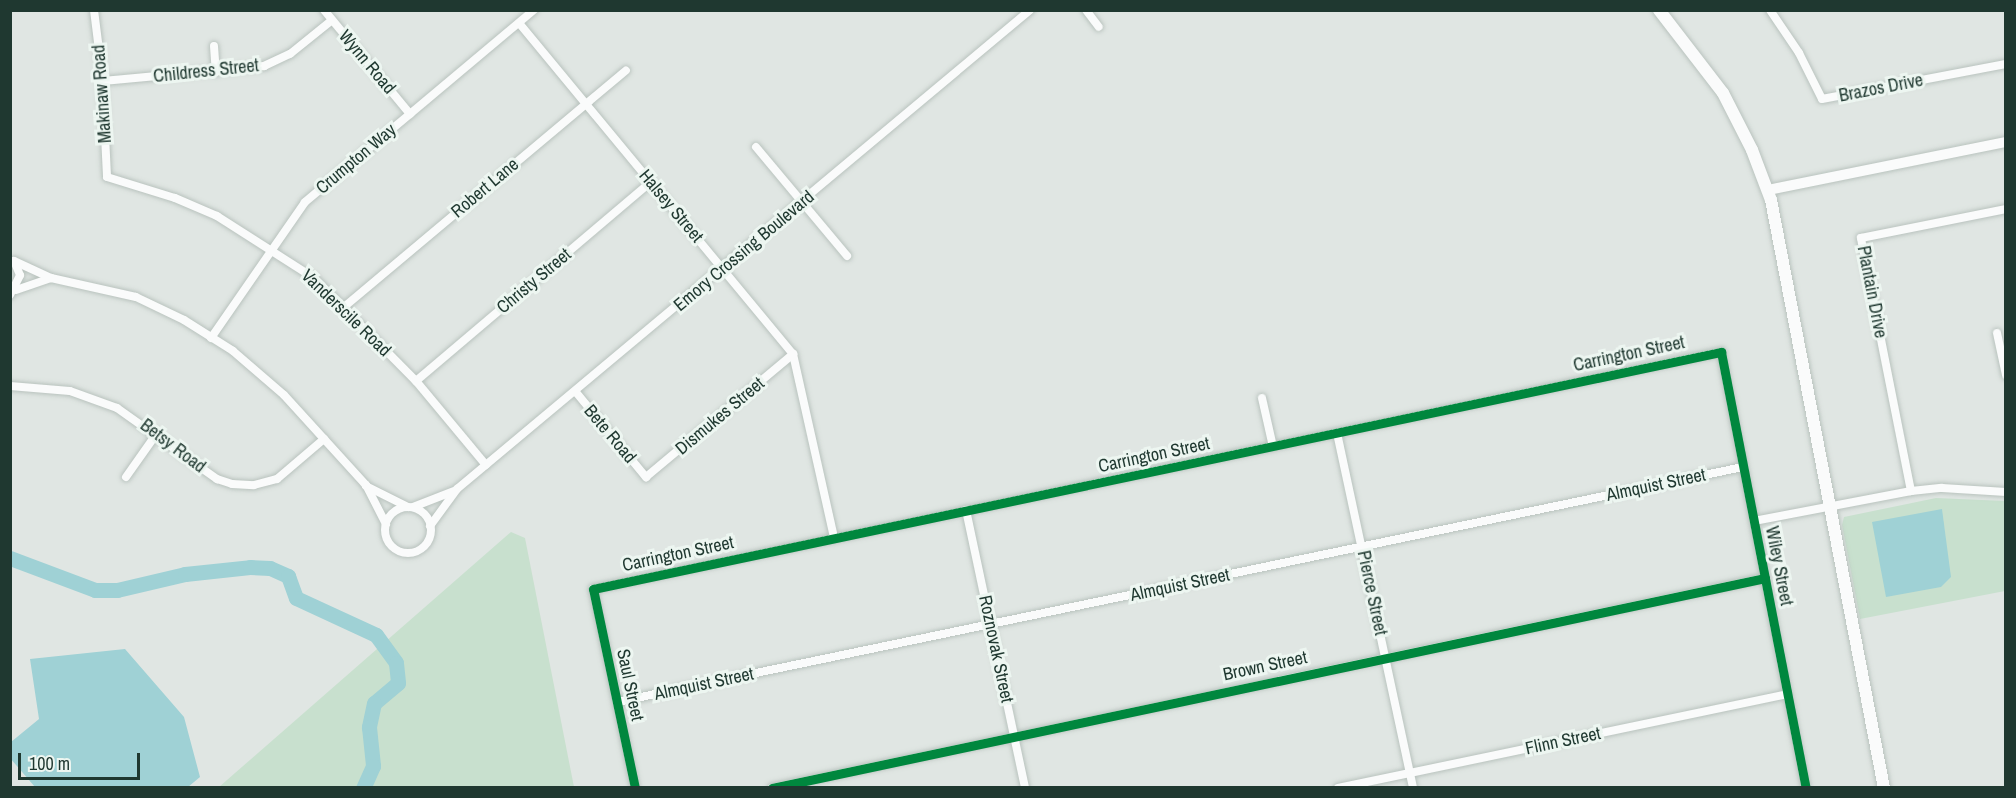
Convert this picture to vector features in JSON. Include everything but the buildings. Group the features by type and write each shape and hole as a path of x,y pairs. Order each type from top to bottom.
{"main road":[{"path":"1659,10 1723,93 1768,190 1788,276 1829,507 1884,788"}],"street":[{"name":"Makinaw Road","path":"94,10 103,81 107,177"},
{"name":"Wynn Road","path":"324,10 410,114"},
{"name":"Crumpton Way","path":"211,338 305,202 534,10"},
{"name":"Emory Crossing Boulevard","path":"457,489 723,269 1030,10"},
{"path":"1086,10 1099,27"},
{"name":"Brazos Drive","path":"1770,10 1799,53 1822,99 2006,64"},
{"name":"Childress Street","path":"103,81 252,69 276,61 332,21"},
{"name":"Halsey Street","path":"519,23 794,354 834,538"},
{"path":"214,46 216,72"},
{"name":"Robert Lane","path":"344,307 626,70"},
{"path":"1768,190 2006,142"},
{"path":"756,147 847,256"},
{"name":"Vanderscile Road","path":"107,177 175,198 217,216 272,248 314,278 416,381 486,465"},
{"name":"Christy Street","path":"416,381 651,182"},
{"name":"Plantain Drive","path":"1911,491 1861,238 2006,209"},
{"path":"12,260 51,278 136,297 211,338 259,371 366,485 386,524 389,542 405,552 422,547 430,526 457,489"},
{"path":"12,260 20,275 13,292"},
{"path":"13,292 51,278"},
{"path":"1997,333 2006,375"},
{"name":"Carrington Street","path":"593,589 1720,352"},
{"name":"Wiley Street","path":"1720,352 1806,788"},
{"name":"Dismukes Street","path":"646,477 794,354"},
{"name":"Betsy Road","path":"10,386 58,389 86,396 132,416 217,479 242,485 277,479 324,439"},
{"name":"Bete Road","path":"575,391 646,477"},
{"path":"1262,399 1273,447"},
{"path":"126,477 157,433"},
{"name":"Pierce Street","path":"1337,433 1413,788"},
{"name":"Almquist Street","path":"617,702 1743,467"},
{"path":"366,485 424,514 430,526"},
{"path":"1754,521 1911,491 1942,488 2006,492"},
{"path":"386,524 396,510 411,507 457,489"},
{"name":"Roznovak Street","path":"966,510 1025,788"},
{"name":"Brown Street","path":"772,788 1765,578"},
{"name":"Saul Street","path":"593,589 635,788"},
{"name":"Flinn Street","path":"1338,788 1788,694"}],"green space":[{"path":"1936,498 2005,501 2005,591 1860,619 1842,525 1844,517"},
{"path":"511,532 525,538 574,787 219,787"}],"water":[{"path":"1942,509 1951,577 1941,587 1886,597 1872,522"},
{"path":"125,649 184,717 200,777 188,787 35,787 10,758 11,742 39,719 30,659"}],"waterway":[{"path":"10,558 95,590 117,590 185,574 250,567 270,568 288,576 296,598 376,635 396,663 398,683 374,703 369,727 373,766 363,788"}],"cycle path":[{"path":"635,788 593,589 1721,352 1806,788"},
{"path":"772,788 1765,578"}]}
